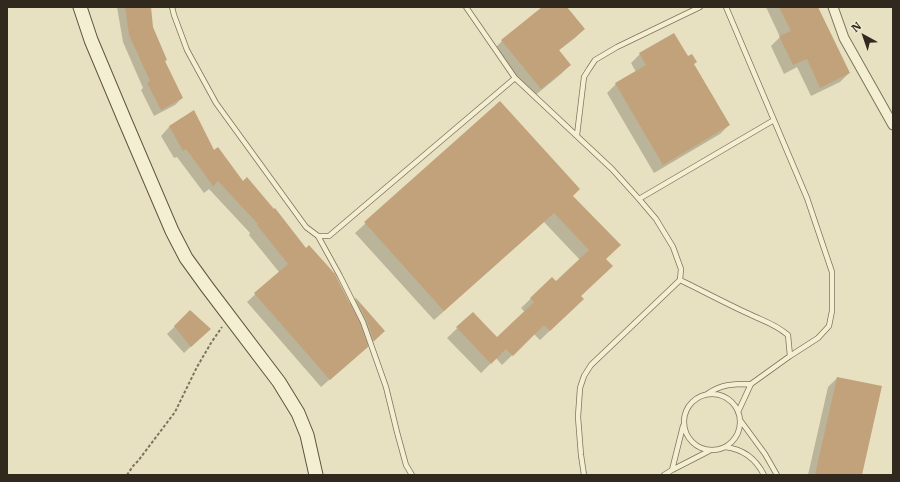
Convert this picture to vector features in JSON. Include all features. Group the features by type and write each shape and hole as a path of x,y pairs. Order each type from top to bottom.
{"street":[{"path":"80,7 91,40 172,231 186,258 279,382 298,413 307,435 316,475"},
{"path":"833,7 844,38 893,125"}],"lane":[{"path":"172,7 187,50 216,103 306,227 318,236 340,276 363,322 386,387 406,465 412,475"},
{"path":"466,7 515,78 612,169 656,219 673,247 681,269 680,280 591,365 584,376 580,388 578,417 584,475"},
{"path":"577,135 584,77 595,60 700,7"},
{"path":"726,7 807,198 832,272 832,310 829,326 818,338 751,384 738,412"},
{"path":"318,236 329,236 515,78"},
{"path":"639,200 774,120"},
{"path":"680,280 748,314 780,328 788,335 790,356"},
{"path":"672,470 684,416 687,408 692,402 698,397 723,386 751,384"},
{"path":"683,424 689,439 694,445 701,449 709,451 718,450 732,442 739,428 740,420 735,405 722,395 706,394"},
{"path":"740,420 765,454 777,475"},
{"path":"725,447 734,448 752,458 761,468 764,475"},
{"path":"664,475 709,451"}],"path":[{"path":"127,475 175,412 211,342 230,317"}],"building":[{"path":"125,7 151,7 153,27 167,60 165,61 183,98 161,110 147,83 150,81 129,35"},
{"path":"542,7 567,7 585,29 559,50 571,65 541,89 501,40"},
{"path":"779,7 818,7 850,73 820,88 807,59 793,65 779,36 791,31"},
{"path":"674,33 688,56 692,54 697,62 694,64 730,125 663,165 615,83 646,65 639,53"},
{"path":"500,101 580,189 573,196 621,245 606,259 613,266 581,296 584,299 550,331 544,325 513,356 506,349 491,364 456,327 473,312 497,337 534,302 530,298 552,277 556,281 589,250 554,213 444,311 364,222"},
{"path":"194,110 214,150 218,147 243,181 247,177 274,209 275,208 306,248 309,245 335,274 360,323 368,347 330,380 254,293 288,264 257,225 258,224 218,181 213,186 186,149 183,151 169,126"},
{"path":"355,297 385,331 374,341 367,321"},
{"path":"190,310 211,329 191,347 174,326"},
{"path":"837,377 882,386 862,475 815,475"}]}
